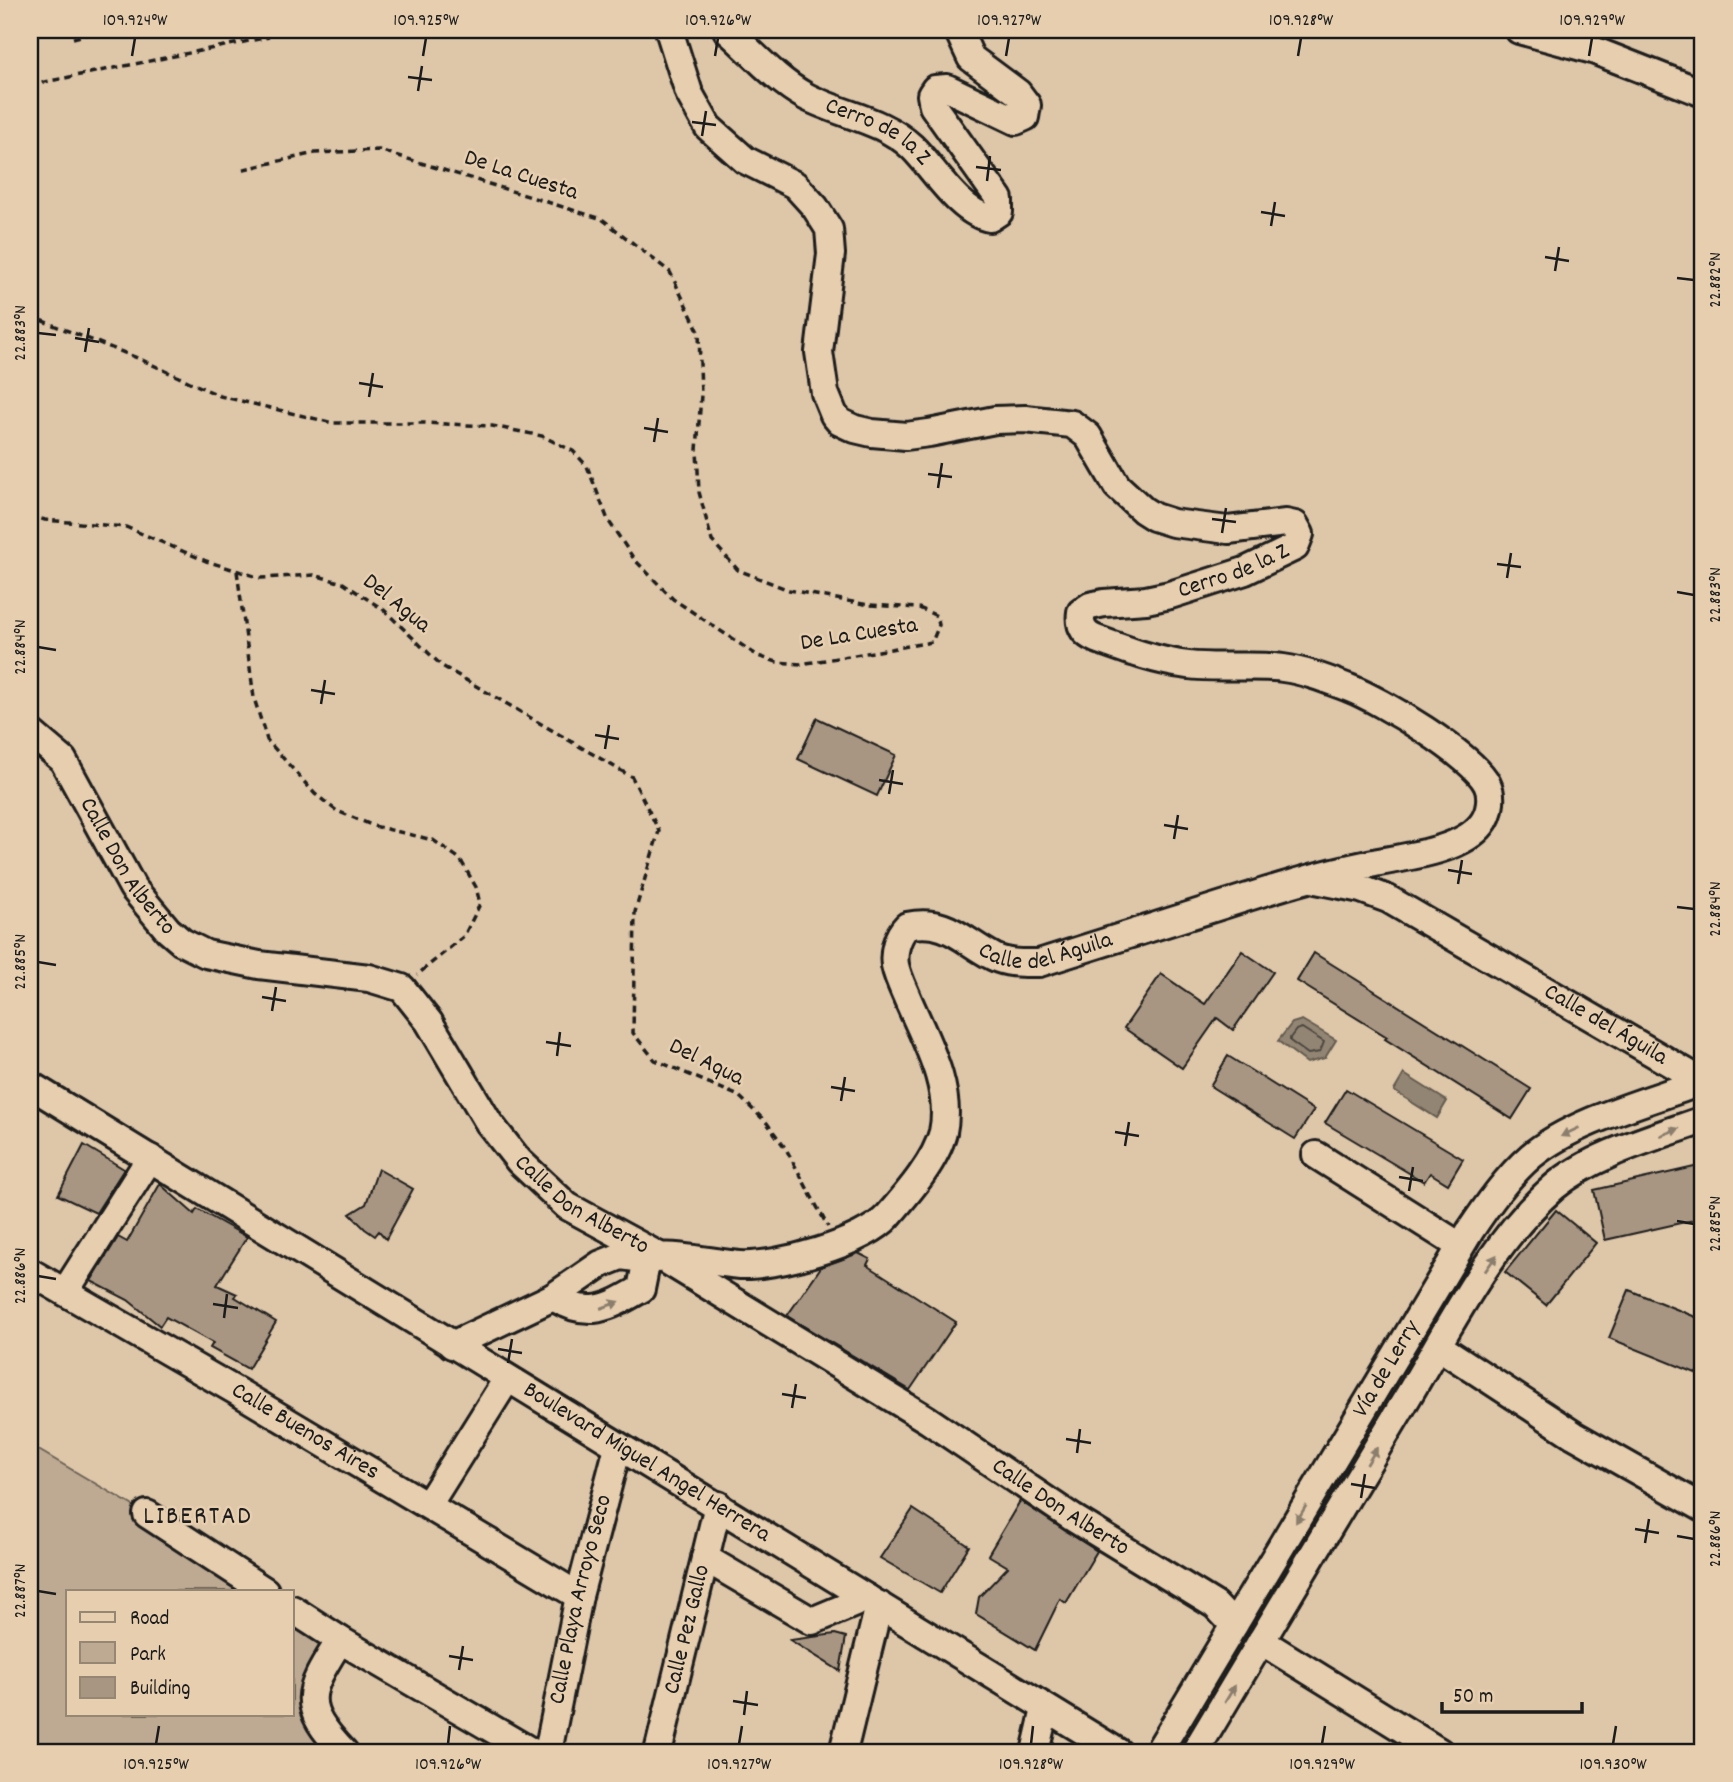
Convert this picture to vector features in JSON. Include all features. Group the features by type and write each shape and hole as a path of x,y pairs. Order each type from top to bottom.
{"street":[{"name":"Cerro de la Z","path":"669,30 690,93 708,127 745,160 795,185 815,207 829,229 831,254 819,352 825,393 837,419 855,429 906,436 995,420 1072,424 1088,436 1117,486 1154,517 1173,523 1228,530 1286,523 1296,526 1300,534 1295,547 1252,568 1158,598 1090,606 1082,612 1082,627 1088,635 1096,639 1165,662 1209,667 1283,668 1348,687 1381,702 1432,735 1469,765 1488,786 1490,805 1485,821 1457,841 1413,857 1370,863 1307,879"},
{"name":"Cerro de la Z","path":"727,30 794,89 822,104 877,124 903,139 964,204 977,215 990,218 999,212 999,199 933,106 931,95 935,89 947,88 1016,121 1025,117 1027,105 1018,93 971,58 958,30"},
{"path":"1519,30 1594,50 1703,93"},
{"name":"Calle Don Alberto","path":"30,732 63,760 133,888 168,930 182,942 206,954 259,965 369,978 402,988 429,1022 489,1122 519,1161 567,1206 928,1420 1073,1518 1215,1605 1234,1625"},
{"name":"Calle del Águila","path":"452,1345 553,1297 601,1264 621,1256 764,1266 801,1257 866,1233 885,1219 915,1183 943,1133 944,1101 941,1080 895,966 897,941 907,926 933,924 953,930 996,958 1009,962 1039,962 1307,879 1362,889 1388,899 1703,1082"},
{"name":"Vía de Lerry","path":"1158,1752 1439,1283 1498,1191 1544,1146 1592,1122 1703,1082"},
{"name":"Boulevard Miguel Angel Herrera","path":"30,1085 1118,1752"},
{"name":"Vía de Lerry","path":"1195,1752 1465,1299 1520,1223 1556,1185 1609,1155 1703,1120"},
{"path":"1316,1155 1461,1247"},
{"path":"65,1292 150,1158"},
{"path":"553,1297 567,1306 608,1308 641,1289 654,1260"},
{"name":"Calle Buenos Aires","path":"30,1272 579,1596"},
{"path":"1439,1283 1465,1299"},
{"path":"1438,1346 1574,1434 1703,1508"},
{"path":"428,1505 507,1379"},
{"name":"Calle Playa Arroyo Seco","path":"548,1752 579,1596 618,1447"},
{"name":"Calle Pez Gallo","path":"658,1752 718,1505"},
{"path":"147,1514 263,1590"},
{"path":"705,1558 813,1621 873,1601 843,1752"},
{"path":"294,1610 533,1752"},
{"path":"340,1640 318,1675 312,1696 315,1716 320,1725 344,1752"},
{"path":"1261,1641 1440,1752"},
{"path":"1035,1752 1045,1709"}],"path":[{"path":"73,38 103,30"},
{"path":"30,85 269,37"},
{"name":"De La Cuesta","path":"30,316 140,359 220,396 333,423 423,422 492,425 542,436 573,451 587,466 608,520 634,559 673,599 758,656 778,662 801,664 932,642 939,625 937,616 919,608 869,605 789,590 738,570 712,541 699,492 699,332 670,272 602,219 379,150 315,153 240,170"},
{"name":"Del Agua","path":"30,515 45,520 126,527 206,561 261,578 314,575 343,583 384,610 442,666 632,777"},
{"path":"237,570 254,698 267,740 315,794 337,811 374,827 433,841 460,859 476,887 480,904 464,936 402,988"},
{"name":"Del Aqua","path":"632,777 659,831 635,912 633,1033 655,1060 739,1096 766,1123 786,1149 837,1244"}],"green space":[{"path":"30,1445 147,1514 263,1590 66,1590 66,1716 294,1716 294,1610 340,1640 314,1686 344,1752 30,1752"}],"water":[{"path":"1302,1020 1336,1040 1325,1058 1307,1063 1278,1041 1292,1023"},
{"path":"1404,1074 1447,1101 1437,1118 1394,1091"}],"building":[{"path":"817,718 896,755 877,796 798,759"},
{"path":"1242,951 1273,972 1233,1030 1217,1018 1182,1068 1124,1028 1161,974 1205,1004"},
{"path":"1314,953 1531,1089 1512,1119 1297,981"},
{"path":"1228,1056 1314,1110 1295,1139 1210,1086"},
{"path":"1346,1089 1463,1159 1448,1184 1430,1173 1424,1182 1325,1123"},
{"path":"84,1145 124,1169 96,1213 58,1195"},
{"path":"1703,1165 1703,1218 1605,1240 1594,1190"},
{"path":"378,1169 413,1189 386,1239 379,1231 375,1236 350,1214 366,1204"},
{"path":"160,1184 194,1214 197,1209 247,1237 217,1285 237,1294 235,1297 276,1322 248,1369 210,1348 213,1343 166,1317 160,1326 128,1300 91,1281 118,1237 127,1242"},
{"path":"1556,1210 1596,1243 1546,1305 1505,1272"},
{"path":"858,1253 870,1259 867,1265 956,1322 910,1390 787,1316 821,1267"},
{"path":"1629,1290 1703,1320 1703,1376 1609,1338"},
{"path":"1020,1501 1097,1551 1066,1603 1060,1599 1035,1650 976,1614 979,1597 1008,1567 988,1555"},
{"path":"913,1509 969,1546 940,1593 880,1558"},
{"path":"835,1634 846,1637 840,1671 790,1640"}],"district":[{"name":"LIBERTAD","path":"198,1517"}]}
